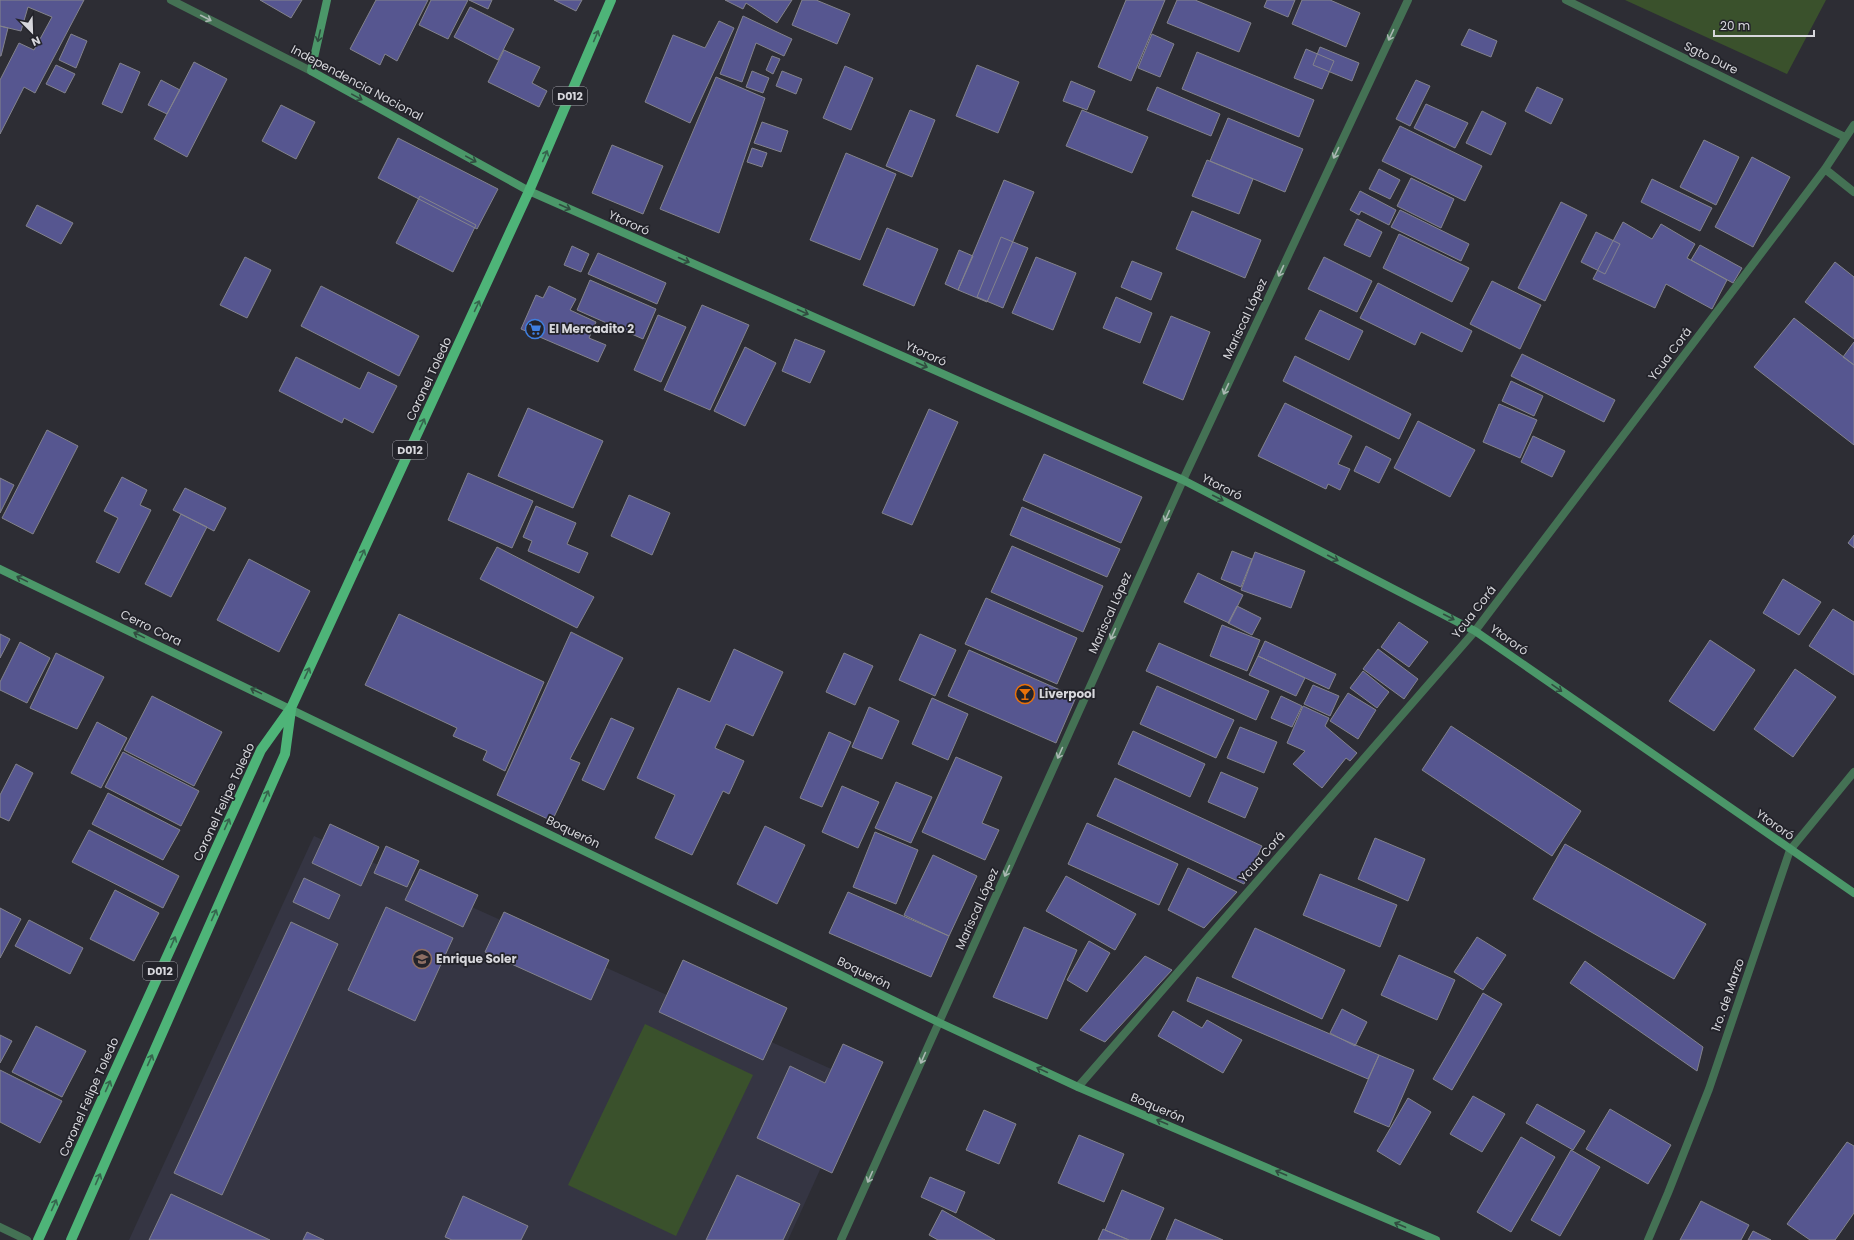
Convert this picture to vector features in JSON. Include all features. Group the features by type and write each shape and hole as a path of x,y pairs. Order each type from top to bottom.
{"main road":[{"name":"D012","path":"529,192 611,0"},
{"name":"Coronel Toledo","path":"291,708 529,192"},
{"name":"D012","path":"70,1240 285,754 291,708"},
{"name":"Coronel Felipe Toledo","path":"38,1240 261,750 291,708"}],"street":[{"name":"Independencia Nacional","path":"171,0 311,71 529,192"},
{"path":"311,71 327,0"},
{"name":"Mariscal López","path":"841,1240 1183,480 1408,0"},
{"name":"Sgto Dure","path":"1566,0 1845,137"},
{"name":"Ycua Corá","path":"1078,1087 1476,631 1825,169 1854,125"},
{"path":"1825,169 1854,192"},
{"name":"Ytororó","path":"529,192 1183,480 1476,631 1854,893"},
{"name":"Cerro Cora","path":"0,568 291,708"},
{"name":"Boquerón","path":"291,708 938,1022 1078,1087 1436,1240"},
{"name":"1ro. de Marzo","path":"1648,1240 1709,1089 1790,850 1854,772"},
{"path":"0,1228 27,1240"}],"shaded area":[{"name":"Enrique Soler","path":"314,836 860,1082 788,1240 129,1240"}],"green space":[{"path":"1625,0 1826,0 1787,74"},
{"path":"645,1024 753,1075 676,1236 568,1185"}],"building":[{"path":"0,0 84,0 35,93 24,87 0,134 0,80 19,43 34,50 52,17 28,7 21,31 0,26"},
{"path":"260,0 302,0 291,18"},
{"path":"376,0 428,0 397,61 385,54 380,65 350,49"},
{"path":"431,0 468,0 448,39 419,25"},
{"path":"469,0 492,0 488,9"},
{"path":"554,0 582,0 576,11"},
{"path":"725,0 792,0 777,23 746,3 743,9"},
{"path":"802,0 816,0 850,14 837,44 792,25"},
{"path":"1126,0 1165,0 1131,81 1098,67"},
{"path":"1177,0 1195,0 1251,23 1239,52 1167,23"},
{"path":"1267,0 1295,0 1288,17 1264,7"},
{"path":"1302,0 1330,0 1360,13 1346,47 1292,24"},
{"path":"470,7 514,29 498,60 454,37"},
{"path":"743,16 792,39 784,56 756,43 742,82 720,74"},
{"path":"719,21 734,28 690,123 645,102 673,35 705,48"},
{"path":"0,26 8,28 1,56 0,56"},
{"path":"1469,29 1497,41 1491,57 1461,45"},
{"path":"71,34 87,41 76,68 59,60"},
{"path":"1152,34 1174,44 1160,77 1138,68"},
{"path":"1320,47 1359,63 1352,81 1313,65"},
{"path":"1306,49 1334,61 1322,89 1294,78"},
{"path":"504,50 540,67 532,83 547,91 539,107 488,82"},
{"path":"1197,52 1314,100 1299,137 1182,89"},
{"path":"772,56 780,59 773,74 766,70"},
{"path":"194,62 227,79 187,157 154,139"},
{"path":"120,63 140,72 122,113 102,104"},
{"path":"56,65 75,74 65,93 46,84"},
{"path":"977,65 1019,82 998,133 956,116"},
{"path":"845,66 873,78 851,130 823,118"},
{"path":"752,71 769,78 763,93 746,87"},
{"path":"782,71 802,79 796,94 776,86"},
{"path":"716,77 765,98 719,233 660,209"},
{"path":"161,80 180,90 167,114 148,105"},
{"path":"1416,80 1430,86 1410,126 1396,119"},
{"path":"1071,81 1095,91 1087,110 1063,101"},
{"path":"1157,87 1220,114 1211,136 1147,110"},
{"path":"1537,87 1563,99 1551,124 1525,111"},
{"path":"1426,104 1468,123 1455,148 1414,128"},
{"path":"281,105 315,122 296,159 262,141"},
{"path":"910,110 935,120 912,177 886,166"},
{"path":"1082,110 1148,137 1132,173 1066,146"},
{"path":"1482,111 1506,123 1491,155 1466,143"},
{"path":"1228,118 1303,149 1285,192 1210,161"},
{"path":"762,122 788,131 781,152 754,143"},
{"path":"1400,126 1482,166 1465,201 1382,161"},
{"path":"398,138 498,189 477,229 378,178"},
{"path":"1704,140 1739,157 1716,205 1680,187"},
{"path":"612,145 663,166 643,214 592,193"},
{"path":"752,148 767,153 762,167 747,162"},
{"path":"846,153 896,174 860,260 810,240"},
{"path":"1752,157 1790,177 1753,247 1715,227"},
{"path":"1207,160 1253,179 1239,214 1192,196"},
{"path":"1379,169 1400,180 1390,199 1369,189"},
{"path":"1411,178 1454,199 1441,228 1397,206"},
{"path":"1652,179 1712,208 1700,231 1641,202"},
{"path":"1004,180 1034,192 987,302 958,290"},
{"path":"1360,191 1396,210 1389,225 1361,211 1359,215 1350,210"},
{"path":"420,196 476,225 453,272 396,243"},
{"path":"1561,202 1587,215 1545,301 1518,288"},
{"path":"37,205 73,223 61,244 26,226"},
{"path":"1400,210 1469,244 1461,261 1391,227"},
{"path":"1192,211 1261,240 1245,278 1176,249"},
{"path":"1357,219 1382,232 1370,257 1344,245"},
{"path":"1623,222 1652,239 1661,224 1695,244 1687,258 1727,280 1712,309 1666,284 1655,308 1593,279"},
{"path":"887,228 938,249 914,306 863,285"},
{"path":"1596,232 1620,244 1605,274 1581,262"},
{"path":"1399,234 1469,268 1452,302 1383,268"},
{"path":"1001,237 1028,248 1003,308 977,297"},
{"path":"1700,245 1742,268 1733,283 1691,260"},
{"path":"572,246 589,254 581,272 564,265"},
{"path":"959,250 973,256 958,290 945,284"},
{"path":"598,253 666,283 657,304 588,274"},
{"path":"245,257 271,270 247,318 220,305"},
{"path":"1036,257 1076,273 1053,330 1012,313"},
{"path":"1324,257 1372,281 1357,312 1308,289"},
{"path":"1132,261 1162,273 1151,300 1121,287"},
{"path":"1835,262 1854,277 1854,339 1805,302"},
{"path":"590,280 656,309 643,339 577,310"},
{"path":"1492,281 1541,305 1520,349 1470,324"},
{"path":"1378,283 1472,331 1462,352 1421,332 1415,345 1360,318"},
{"path":"321,286 419,336 399,376 301,326"},
{"path":"549,286 576,299 570,310 596,322 589,338 606,345 598,362 521,329 536,295 543,298"},
{"path":"1116,297 1152,313 1140,343 1103,328"},
{"path":"702,305 749,325 710,410 664,390"},
{"path":"1320,310 1363,331 1349,360 1305,339"},
{"path":"658,315 686,327 661,382 634,370"},
{"path":"1171,316 1210,332 1183,400 1143,383"},
{"path":"1794,318 1854,365 1854,445 1754,367"},
{"path":"795,339 825,351 810,383 782,371"},
{"path":"1854,342 1854,365 1843,357"},
{"path":"745,347 776,363 745,426 714,411"},
{"path":"1522,354 1615,400 1604,422 1511,376"},
{"path":"1295,356 1411,414 1399,439 1283,381"},
{"path":"296,357 360,389 368,372 397,386 373,433 344,418 342,423 279,391"},
{"path":"1511,381 1543,396 1534,416 1502,401"},
{"path":"1285,403 1352,436 1338,464 1350,469 1340,490 1328,484 1326,489 1258,456"},
{"path":"1499,404 1537,420 1520,458 1483,442"},
{"path":"528,408 603,441 573,508 498,476"},
{"path":"929,409 958,422 912,525 882,513"},
{"path":"1418,421 1475,450 1450,497 1394,468"},
{"path":"47,430 78,446 33,534 2,518"},
{"path":"1533,436 1565,451 1552,477 1521,462"},
{"path":"1366,446 1391,459 1379,483 1354,471"},
{"path":"1044,454 1142,497 1121,543 1023,500"},
{"path":"468,473 533,501 512,548 448,520"},
{"path":"122,477 147,490 140,505 151,510 119,573 96,562 118,518 104,511"},
{"path":"0,478 14,485 0,513"},
{"path":"185,488 226,508 214,531 173,510"},
{"path":"629,495 670,513 652,555 611,536"},
{"path":"536,506 576,523 567,544 588,553 579,573 528,551 532,541 523,537"},
{"path":"1022,507 1120,549 1107,577 1010,535"},
{"path":"181,514 207,527 171,597 145,584"},
{"path":"1854,535 1854,548 1848,543"},
{"path":"1012,546 1103,586 1083,632 991,592"},
{"path":"497,547 594,597 577,628 480,579"},
{"path":"1232,551 1252,559 1241,587 1221,579"},
{"path":"1255,552 1305,571 1291,608 1241,590"},
{"path":"249,559 310,591 279,652 217,620"},
{"path":"1198,573 1243,595 1229,623 1184,602"},
{"path":"1783,579 1821,602 1799,635 1763,613"},
{"path":"986,598 1077,638 1057,684 965,644"},
{"path":"1237,606 1261,618 1252,635 1228,623"},
{"path":"1833,609 1854,622 1854,675 1809,646"},
{"path":"399,614 544,682 505,771 483,760 487,751 453,736 457,728 365,685"},
{"path":"1399,622 1428,642 1409,667 1381,647"},
{"path":"1222,625 1260,640 1247,671 1210,656"},
{"path":"571,632 623,658 570,759 580,763 552,821 497,795"},
{"path":"0,634 10,639 0,658"},
{"path":"920,634 956,650 935,696 899,680"},
{"path":"1710,640 1755,670 1714,731 1669,701"},
{"path":"1265,641 1336,674 1329,689 1258,656"},
{"path":"20,642 50,658 27,703 0,690 0,682"},
{"path":"1159,643 1269,691 1256,720 1146,671"},
{"path":"734,649 783,672 753,736 726,724 715,748 744,761 729,794 723,791 692,855 655,838 675,795 637,778 678,688 710,702"},
{"path":"1378,649 1418,679 1404,699 1363,669"},
{"path":"969,650 1076,697 1056,743 948,696"},
{"path":"56,653 104,677 77,729 30,708"},
{"path":"844,653 873,666 855,705 826,692"},
{"path":"1258,656 1305,678 1296,696 1249,675"},
{"path":"1795,669 1836,697 1793,757 1754,729"},
{"path":"1363,671 1389,692 1377,708 1350,688"},
{"path":"1313,685 1339,696 1330,716 1304,704"},
{"path":"1157,686 1234,720 1216,758 1140,724"},
{"path":"1348,693 1376,710 1358,739 1330,721"},
{"path":"152,696 222,732 194,786 124,750"},
{"path":"1281,696 1302,706 1292,727 1271,718"},
{"path":"932,698 968,714 948,760 912,744"},
{"path":"1303,706 1329,718 1325,726 1357,753 1350,761 1346,758 1322,788 1293,764 1305,751 1287,743"},
{"path":"869,707 899,721 882,759 852,747"},
{"path":"611,718 634,728 604,790 582,780"},
{"path":"97,722 127,738 101,788 71,773"},
{"path":"1451,726 1581,811 1552,856 1422,770"},
{"path":"1240,727 1277,742 1264,773 1227,758"},
{"path":"1133,731 1205,764 1190,797 1118,764"},
{"path":"829,732 851,742 822,807 800,798"},
{"path":"123,752 199,791 181,826 105,787"},
{"path":"956,757 1002,777 982,823 999,830 985,860 922,832"},
{"path":"16,764 33,773 9,821 0,817 0,795"},
{"path":"1221,772 1258,788 1245,818 1208,802"},
{"path":"1115,778 1262,846 1244,884 1097,816"},
{"path":"896,782 932,797 911,843 875,828"},
{"path":"842,786 879,802 858,848 822,832"},
{"path":"108,793 180,830 163,860 92,824"},
{"path":"1087,823 1178,864 1159,905 1068,864"},
{"path":"330,824 379,847 361,886 312,863"},
{"path":"765,826 805,845 777,904 737,884"},
{"path":"89,830 179,876 163,908 72,862"},
{"path":"875,832 918,850 896,904 853,887"},
{"path":"1375,838 1425,859 1408,901 1358,879"},
{"path":"1565,844 1706,924 1674,979 1533,899"},
{"path":"386,846 419,861 407,887 374,873"},
{"path":"933,855 977,876 949,936 904,915"},
{"path":"1188,868 1237,892 1204,928 1168,910"},
{"path":"420,869 478,895 463,927 405,900"},
{"path":"1320,874 1397,905 1380,947 1303,915"},
{"path":"1066,876 1136,914 1115,950 1046,911"},
{"path":"304,878 340,895 329,919 293,902"},
{"path":"115,890 159,913 134,961 90,939"},
{"path":"848,892 949,936 931,977 829,933"},
{"path":"386,907 453,938 415,1021 348,990"},
{"path":"0,908 21,919 0,958"},
{"path":"504,912 609,960 591,1000 485,952"},
{"path":"29,920 83,948 70,974 15,946"},
{"path":"291,922 338,944 222,1195 174,1173"},
{"path":"1024,927 1077,950 1047,1019 993,997"},
{"path":"1255,928 1345,970 1322,1019 1232,977"},
{"path":"1477,937 1506,955 1483,990 1454,972"},
{"path":"1089,941 1110,953 1087,992 1067,980"},
{"path":"1399,955 1455,980 1437,1020 1381,995"},
{"path":"1145,956 1172,970 1105,1042 1080,1030"},
{"path":"683,960 787,1008 763,1060 659,1012"},
{"path":"1585,961 1703,1047 1697,1071 1570,983"},
{"path":"1197,977 1379,1055 1368,1079 1187,1001"},
{"path":"1483,993 1502,1004 1452,1090 1433,1079"},
{"path":"1342,1009 1367,1022 1355,1046 1330,1033"},
{"path":"1173,1011 1202,1028 1207,1020 1242,1040 1223,1073 1158,1036"},
{"path":"36,1026 86,1051 62,1097 12,1072"},
{"path":"0,1035 12,1041 0,1063"},
{"path":"843,1044 883,1062 832,1173 757,1138 790,1066 825,1083"},
{"path":"1379,1055 1414,1070 1389,1127 1354,1112"},
{"path":"0,1070 62,1101 40,1143 0,1122"},
{"path":"1473,1096 1505,1114 1482,1152 1450,1134"},
{"path":"1408,1098 1431,1112 1400,1165 1377,1151"},
{"path":"1537,1104 1585,1131 1573,1150 1526,1123"},
{"path":"1610,1109 1671,1145 1648,1184 1586,1149"},
{"path":"984,1110 1016,1124 999,1164 966,1150"},
{"path":"1079,1135 1124,1154 1104,1202 1058,1183"},
{"path":"1521,1137 1555,1157 1511,1232 1477,1212"},
{"path":"1847,1142 1854,1146 1854,1213 1835,1240 1810,1240 1787,1224"},
{"path":"1571,1150 1600,1167 1560,1236 1531,1220"},
{"path":"737,1175 800,1204 783,1240 706,1240"},
{"path":"930,1177 965,1192 956,1213 921,1197"},
{"path":"1122,1190 1164,1208 1150,1240 1129,1240 1105,1230"},
{"path":"171,1194 270,1240 149,1240"},
{"path":"463,1196 528,1226 521,1240 452,1240 445,1237"},
{"path":"1701,1201 1749,1225 1741,1240 1680,1240"},
{"path":"942,1210 995,1240 938,1240 929,1235"},
{"path":"1175,1219 1223,1240 1166,1240"},
{"path":"1103,1229 1105,1230 1129,1240 1098,1240"},
{"path":"1753,1231 1771,1240 1748,1240"},
{"path":"307,1232 324,1240 303,1240"}],"place":[{"name":"El Mercadito 2","path":"535,329"},
{"name":"Liverpool","path":"1025,694"},
{"name":"Enrique Soler","path":"422,959"}]}
